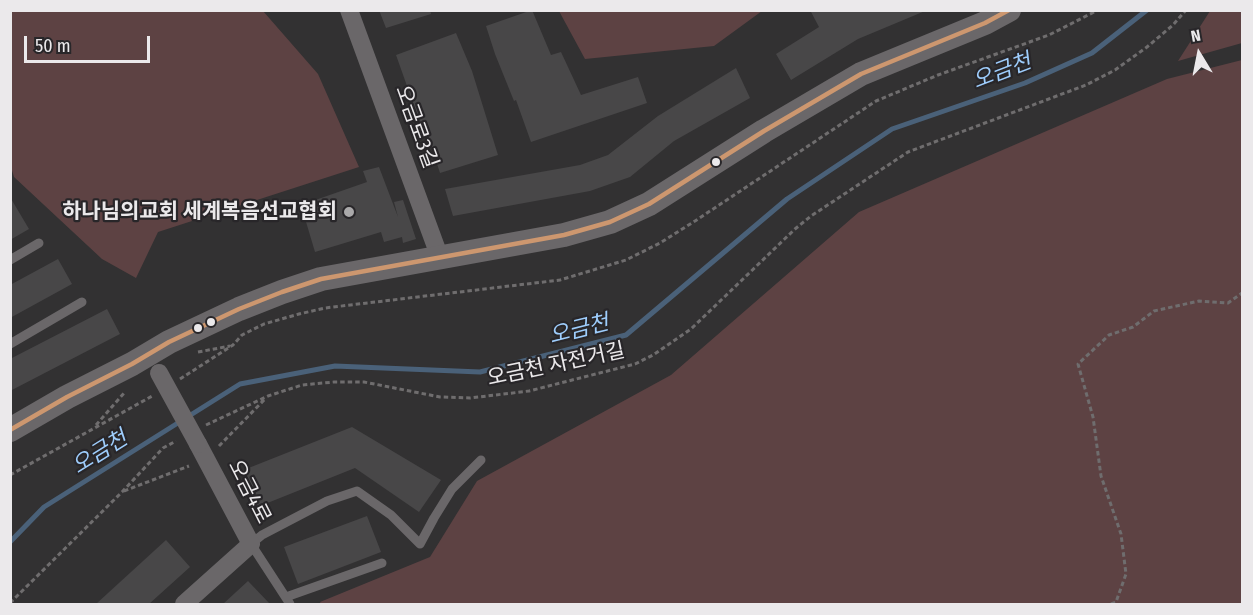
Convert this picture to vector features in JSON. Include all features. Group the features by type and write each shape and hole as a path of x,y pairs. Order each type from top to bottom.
{"street":[{"name":"오금로3길","path":"349,10 440,258"},
{"path":"10,430 67,397 154,364 239,309 311,282 564,235 610,222 649,204 764,131 861,74 986,24 1009,10"},
{"name":"오금4로","path":"154,364 251,544 184,604"}],"lane":[{"path":"10,260 39,243"},
{"path":"10,344 82,302"},
{"path":"382,563 288,601 251,544 262,535 327,501 357,491 391,515 420,544 452,489 481,460"}],"path":[{"name":"오금천 자전거길","path":"10,603 163,448 193,436 267,396 302,385 334,381 364,382 440,397 470,398 529,391 635,364 691,328 795,229 908,152 1086,85 1115,70 1147,47 1173,25 1186,10"},
{"path":"1111,604 1116,602 1126,574 1121,534 1101,476 1093,417 1078,364 1109,335 1133,327 1154,311 1199,301 1228,303 1242,293"},
{"path":"187,354 233,345"},
{"path":"94,427 130,385"},
{"path":"218,448 267,396"},
{"path":"122,492 189,465"}],"shaded area":[{"path":"10,11 263,11 318,74 359,167 158,232 136,278 102,259 14,177 10,164"},
{"path":"559,11 762,11 714,46 585,59"},
{"path":"1210,11 1242,11 1242,43 1178,61"},
{"path":"1242,60 1242,604 321,604 320,602 430,557 477,481 671,375 859,212 1167,79"}],"building":[{"path":"379,10 430,10 431,14 386,28"},
{"path":"532,10 551,55 561,52 581,95 638,77 647,103 531,142 486,26"},
{"path":"810,10 925,11 858,39 791,80 776,54 819,27"},
{"path":"456,33 472,71 498,155 440,173 426,130 423,131 396,55"},
{"path":"736,68 750,98 674,141 630,177 590,191 453,216 445,189 580,165 608,155 658,116"},
{"name":"하나님의교회 세계복음선교협회","path":"379,167 398,217 394,202 403,200 416,239 403,243 402,237 384,242 381,232 315,252 301,205 367,182 363,171"},
{"path":"10,197 29,229 10,240"},
{"path":"58,259 72,284 10,318 10,285"},
{"path":"107,309 120,334 10,391 10,359"},
{"path":"352,427 441,480 419,512 355,468 255,508 241,471"},
{"path":"367,516 381,552 298,584 284,547"},
{"path":"166,540 190,567 149,604 96,604"},
{"path":"248,581 270,604 223,604"}],"waterway":[{"name":"오금천","path":"10,542 44,507 240,384 335,366 480,372 626,335 787,199 892,129 1025,83 1092,53 1147,10"}],"transit line":[{"path":"10,430 169,342 239,309 282,292 321,279 564,235 610,222 649,204 764,131 861,74 985,23 1009,10"}],"place":[{"name":"하나님의교회 세계복음선교협회","path":"349,212"}]}
